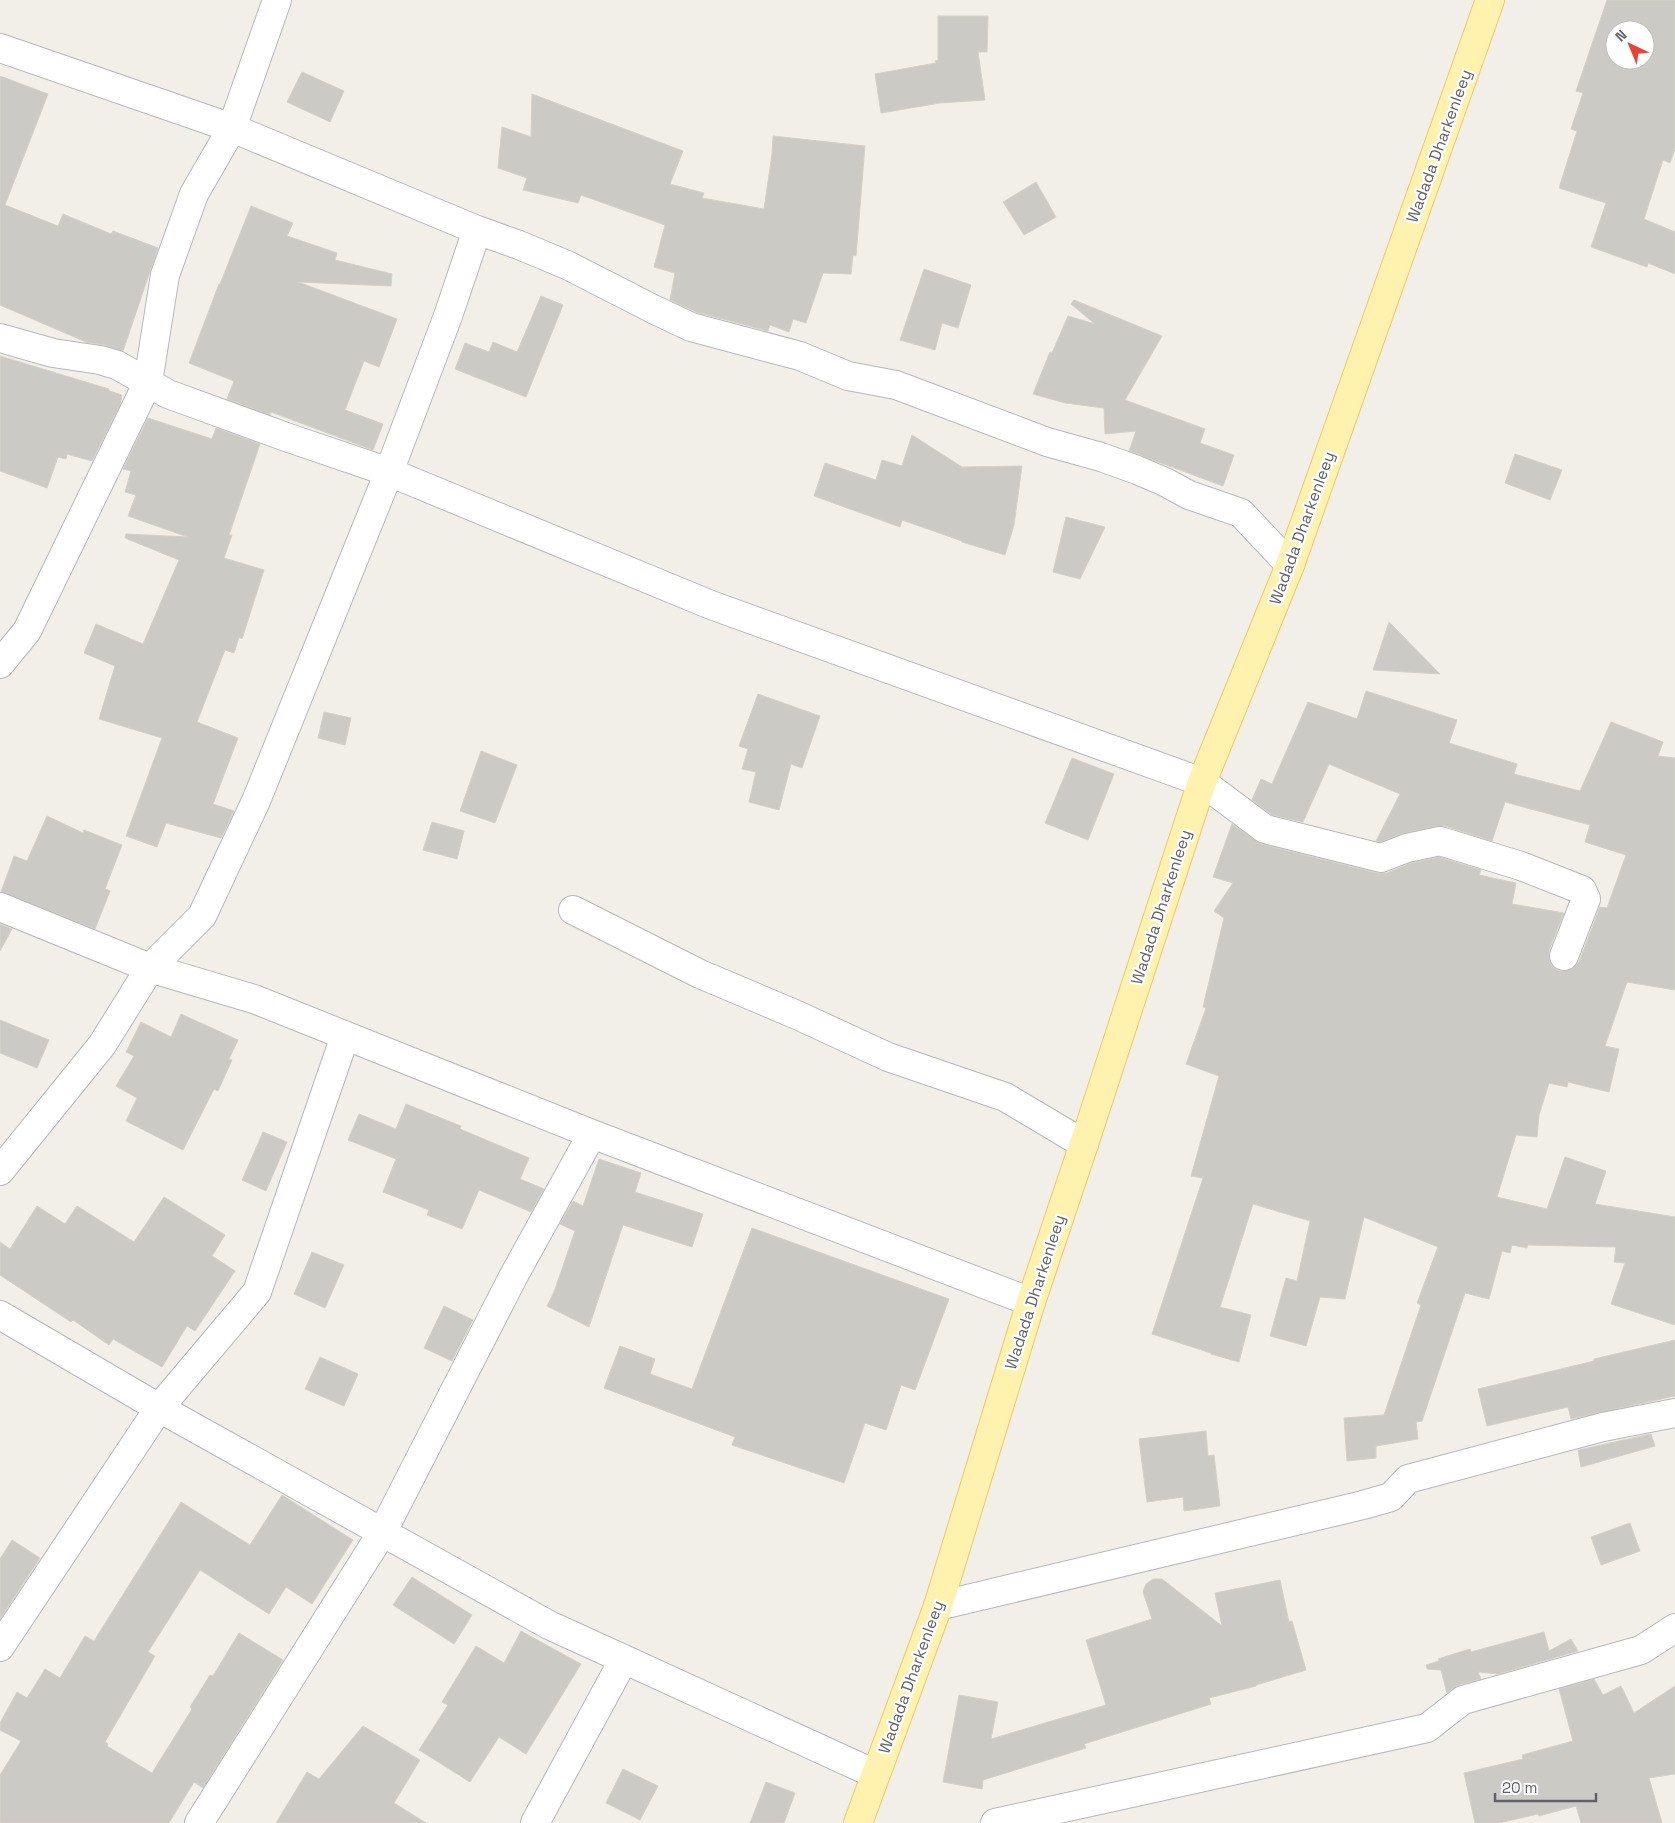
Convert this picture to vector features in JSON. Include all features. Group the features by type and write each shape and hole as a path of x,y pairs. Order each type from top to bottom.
{"main road":[{"name":"Wadada Dharkenleey","path":"858,1823 938,1606 1031,1302 1202,782 1290,565 1490,0"}],"street":[{"path":"0,664 27,631 148,382 165,275 194,194 232,128 277,0"},
{"path":"0,48 232,128 477,230 567,265 691,327 800,356 848,376 896,385 1047,442 1137,470 1189,495 1241,513 1290,565"},
{"path":"0,1171 102,1045 150,968 202,916 256,801 389,472 448,316 477,230"},
{"path":"0,338 53,353 100,360 117,365 168,394 389,472 711,605 1202,782 1265,828 1381,858 1407,848 1440,841 1521,866 1582,890 1586,899 1564,956"},
{"path":"0,907 150,968 254,999 592,1134 1031,1302"},
{"path":"573,910 700,974 888,1056 1005,1097 1084,1144"},
{"path":"0,1647 159,1408 258,1292 345,1036"},
{"path":"199,1823 383,1531 513,1277 592,1134"},
{"path":"0,1316 159,1408 549,1625 875,1774"},
{"path":"938,1606 1363,1505 1391,1497 1408,1479 1603,1428 1675,1413"},
{"path":"995,1823 1427,1728 1463,1700 1641,1650 1675,1628"},
{"path":"535,1823 624,1659"}],"building":[{"path":"1607,0 1675,0 1675,149 1670,163 1663,160 1644,219 1675,232 1675,274 1648,263 1647,267 1591,247 1606,203 1559,188 1577,131 1571,129 1583,93 1576,91"},
{"path":"938,16 988,16 987,52 978,52 985,100 940,103 881,113 875,74 936,63 935,61 938,60"},
{"path":"302,72 344,91 330,122 287,102"},
{"path":"0,76 48,94 5,205 58,226 63,214 111,234 113,231 158,248 123,351 86,342 0,305"},
{"path":"532,94 683,151 670,184 704,193 702,198 764,209 773,136 865,146 856,256 853,255 851,274 823,273 806,323 793,319 789,332 770,325 768,331 696,312 670,300 675,273 654,267 665,225 581,195 578,203 523,190 527,178 498,168 502,127 531,137"},
{"path":"1036,182 1056,217 1024,235 1003,202"},
{"path":"251,206 293,223 287,236 337,253 335,260 392,274 391,286 298,282 397,319 379,367 364,361 345,410 383,424 373,450 271,412 270,415 227,399 234,381 189,363"},
{"path":"924,269 971,285 958,328 942,323 935,350 900,340"},
{"path":"541,296 563,305 526,397 455,369 465,343 489,352 493,342 517,352"},
{"path":"1074,300 1162,336 1125,400 1205,429 1200,443 1234,455 1223,486 1129,451 1136,431 1105,434 1104,408 1065,403 1033,394 1050,352 1052,353 1068,316 1095,324 1071,304"},
{"path":"0,356 109,389 109,391 122,395 120,405 92,461 67,454 66,459 58,457 47,488 0,471"},
{"path":"148,418 212,439 216,428 260,444 229,535 232,535 224,558 264,570 242,639 239,637 234,653 225,650 197,722 238,738 213,804 234,811 221,838 166,823 157,847 126,836 162,738 99,719 115,666 84,653 96,624 143,644 179,560 125,538 126,534 188,537 128,516 136,495 125,492 131,471 123,469"},
{"path":"912,435 962,467 1022,466 1014,525 1005,555 962,542 902,520 900,527 814,496 825,463 876,480 882,460 902,466"},
{"path":"1515,454 1562,470 1550,500 1505,483"},
{"path":"1066,517 1105,527 1080,579 1053,572"},
{"path":"1389,622 1440,674 1373,670"},
{"path":"1366,691 1457,720 1449,743 1517,764 1514,774 1580,791 1611,722 1663,742 1658,756 1675,758 1675,990 1627,982 1605,1046 1619,1049 1609,1092 1568,1082 1567,1087 1549,1083 1539,1115 1537,1137 1516,1135 1497,1197 1547,1209 1565,1157 1606,1171 1595,1204 1675,1217 1675,1325 1611,1304 1625,1263 1614,1262 1616,1247 1528,1245 1527,1248 1512,1245 1510,1253 1502,1251 1489,1299 1465,1293 1422,1421 1416,1422 1418,1439 1376,1446 1376,1458 1347,1461 1344,1418 1384,1415 1421,1305 1417,1303 1438,1247 1364,1217 1345,1299 1320,1297 1306,1346 1270,1336 1286,1278 1297,1281 1310,1221 1253,1204 1220,1307 1251,1315 1239,1362 1152,1334 1203,1178 1191,1176 1219,1076 1186,1064 1206,1008 1203,1007 1224,918 1214,911 1233,883 1213,877 1232,824 1261,844 1377,873 1387,873 1411,863 1439,857 1481,870 1479,875 1516,883 1512,904 1564,913 1549,950 1552,966 1559,971 1573,968 1579,962 1600,907 1607,908 1626,855 1585,842 1590,825 1505,802 1492,841 1445,826 1437,826 1404,833 1380,842 1376,841 1400,794 1329,764 1303,822 1272,815 1252,800 1261,779 1272,784 1308,702 1357,719"},
{"path":"758,694 820,716 802,768 791,764 779,810 749,802 756,772 742,769 748,749 739,746"},
{"path":"324,712 351,718 345,745 318,738"},
{"path":"481,751 517,765 495,823 460,811"},
{"path":"1072,758 1114,774 1088,840 1045,823"},
{"path":"47,816 83,833 84,830 122,845 105,889 110,891 95,929 1,892 14,856 27,861"},
{"path":"432,822 464,831 457,859 423,850"},
{"path":"0,924 12,929 0,951"},
{"path":"181,1014 238,1040 229,1059 232,1060 218,1091 214,1089 183,1150 126,1121 137,1098 116,1086 134,1056 126,1052 141,1022 171,1037"},
{"path":"0,1020 49,1040 37,1068 0,1053"},
{"path":"406,1104 461,1126 460,1129 529,1158 520,1179 544,1189 531,1212 479,1190 462,1229 427,1215 429,1210 383,1192 396,1159 348,1140 359,1114 396,1129"},
{"path":"263,1132 287,1142 266,1191 242,1180"},
{"path":"599,1159 641,1173 635,1192 703,1214 692,1247 623,1225 589,1327 547,1306 554,1292 575,1231 560,1224 573,1201 583,1206"},
{"path":"164,1197 225,1235 212,1256 235,1271 195,1331 187,1326 162,1367 113,1339 109,1345 73,1320 71,1322 0,1275 0,1242 10,1249 37,1206 65,1224 77,1206 134,1242"},
{"path":"752,1228 949,1299 915,1390 901,1385 886,1430 865,1423 844,1483 732,1445 735,1437 604,1388 620,1346 655,1359 650,1374 692,1389"},
{"path":"312,1252 344,1265 325,1308 294,1294"},
{"path":"444,1306 473,1320 452,1361 424,1348"},
{"path":"1675,1340 1675,1396 1571,1419 1568,1407 1487,1426 1478,1389"},
{"path":"320,1357 358,1374 344,1406 305,1389"},
{"path":"1206,1431 1208,1456 1214,1455 1220,1506 1184,1511 1183,1497 1147,1502 1139,1439"},
{"path":"1651,1434 1655,1446 1581,1467 1578,1450"},
{"path":"282,1495 353,1540 312,1604 286,1587 269,1614 200,1570 148,1652 155,1656 105,1742 108,1744 107,1746 152,1773 192,1709 190,1707 210,1675 213,1676 239,1633 283,1660 203,1788 194,1782 169,1823 0,1823 0,1775 21,1741 0,1730 0,1723 17,1692 27,1698 45,1669 60,1678 85,1636 94,1641 181,1502 250,1545"},
{"path":"1630,1523 1640,1551 1601,1565 1591,1537"},
{"path":"12,1540 40,1558 0,1619 0,1559"},
{"path":"412,1577 472,1615 454,1644 393,1605"},
{"path":"1153,1579 1162,1579 1222,1626 1215,1593 1280,1580 1289,1622 1292,1621 1306,1670 1256,1686 1209,1698 1211,1704 1084,1744 1086,1748 983,1780 982,1789 943,1782 959,1695 998,1702 991,1739 1106,1705 1086,1640 1152,1619 1143,1592 1146,1584"},
{"path":"521,1631 581,1664 526,1754 499,1737 470,1782 419,1750 448,1705 442,1702 476,1646 504,1663"},
{"path":"1544,1632 1549,1651 1571,1639 1578,1651 1498,1674 1478,1672 1481,1679 1458,1685 1447,1693 1441,1670 1427,1669 1426,1665 1439,1661 1438,1659 1470,1649 1471,1652"},
{"path":"1594,1679 1603,1695 1621,1686 1634,1713 1675,1686 1675,1774 1649,1778 1662,1823 1581,1823 1576,1806 1539,1816 1538,1814 1499,1823 1475,1823 1464,1773 1523,1759 1522,1755 1573,1741 1559,1689"},
{"path":"363,1726 420,1760 394,1803 426,1823 276,1823 307,1772 319,1779"},
{"path":"623,1769 658,1786 640,1820 606,1803"},
{"path":"766,1782 795,1793 784,1823 750,1823"}]}
